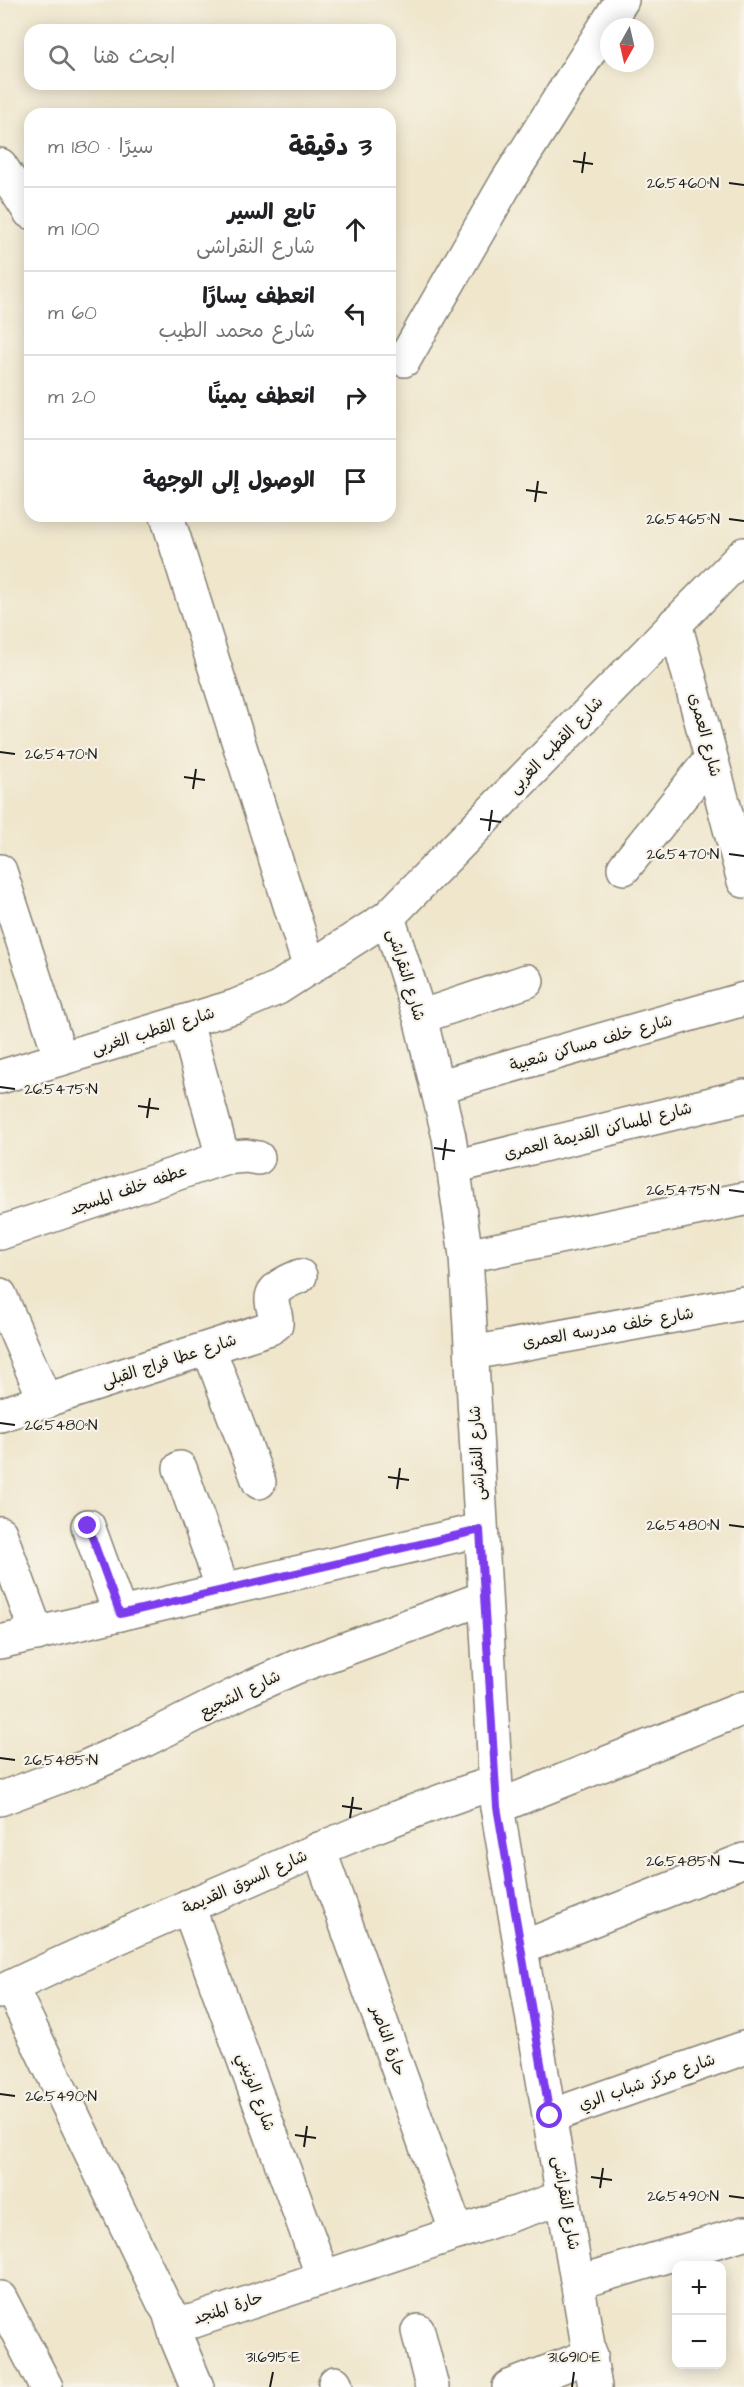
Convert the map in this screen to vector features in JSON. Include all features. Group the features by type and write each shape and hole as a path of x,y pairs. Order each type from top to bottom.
{"street":[{"path":"404,360 506,183 622,0"},
{"path":"0,165 24,203"},
{"path":"169,522 310,968"},
{"name":"شارع القطب الغربى","path":"0,1077 247,1002 278,988 388,917 744,554"},
{"name":"شارع العمرى","path":"675,623 744,881"},
{"path":"624,868 711,759"},
{"path":"0,871 61,1059"},
{"name":"شارع النقراشى","path":"388,917 420,1017 438,1087 449,1137 466,1256 495,1795 596,2387"},
{"path":"420,1017 527,981"},
{"name":"شارع خلف مساكن شعبية","path":"438,1087 744,999"},
{"path":"186,1022 224,1158"},
{"name":"شارع المساكن القديمة العمرى","path":"453,1167 744,1096"},
{"name":"عطفه خلف المسجد","path":"0,1233 224,1158 246,1156 258,1158"},
{"path":"466,1256 744,1199"},
{"name":"شارع عطا فراج القبلى","path":"0,1415 270,1328 276,1324 273,1294 300,1276"},
{"path":"0,1295 46,1402"},
{"name":"شارع خلف مدرسه العمرى","path":"472,1353 744,1303"},
{"path":"209,1348 260,1482"},
{"path":"180,1468 223,1589"},
{"path":"88,1526 120,1614"},
{"path":"0,1642 480,1530"},
{"path":"0,1533 37,1634"},
{"name":"شارع الشجيع","path":"0,1799 88,1766 296,1667 484,1598"},
{"name":"شارع السوق القديمة","path":"6,1990 188,1906 434,1802 495,1795 744,1708"},
{"name":"حارة الناصر","path":"319,1849 457,2233"},
{"path":"521,1948 744,1860"},
{"name":"شارع الونيني","path":"188,1906 323,2277"},
{"name":"حارة المنجد","path":"6,1990 169,2312 176,2319 185,2322 194,2321 564,2197"},
{"name":"شارع مركز شباب الري","path":"550,2116 744,2048"},
{"path":"579,2282 744,2233"},
{"path":"0,2298 46,2387"},
{"path":"169,2312 197,2387"},
{"path":"418,2331 432,2387"},
{"path":"509,2387 591,2355"}],"route":[{"path":"88,1526 120,1614 480,1530 494,1783 550,2116"}]}
